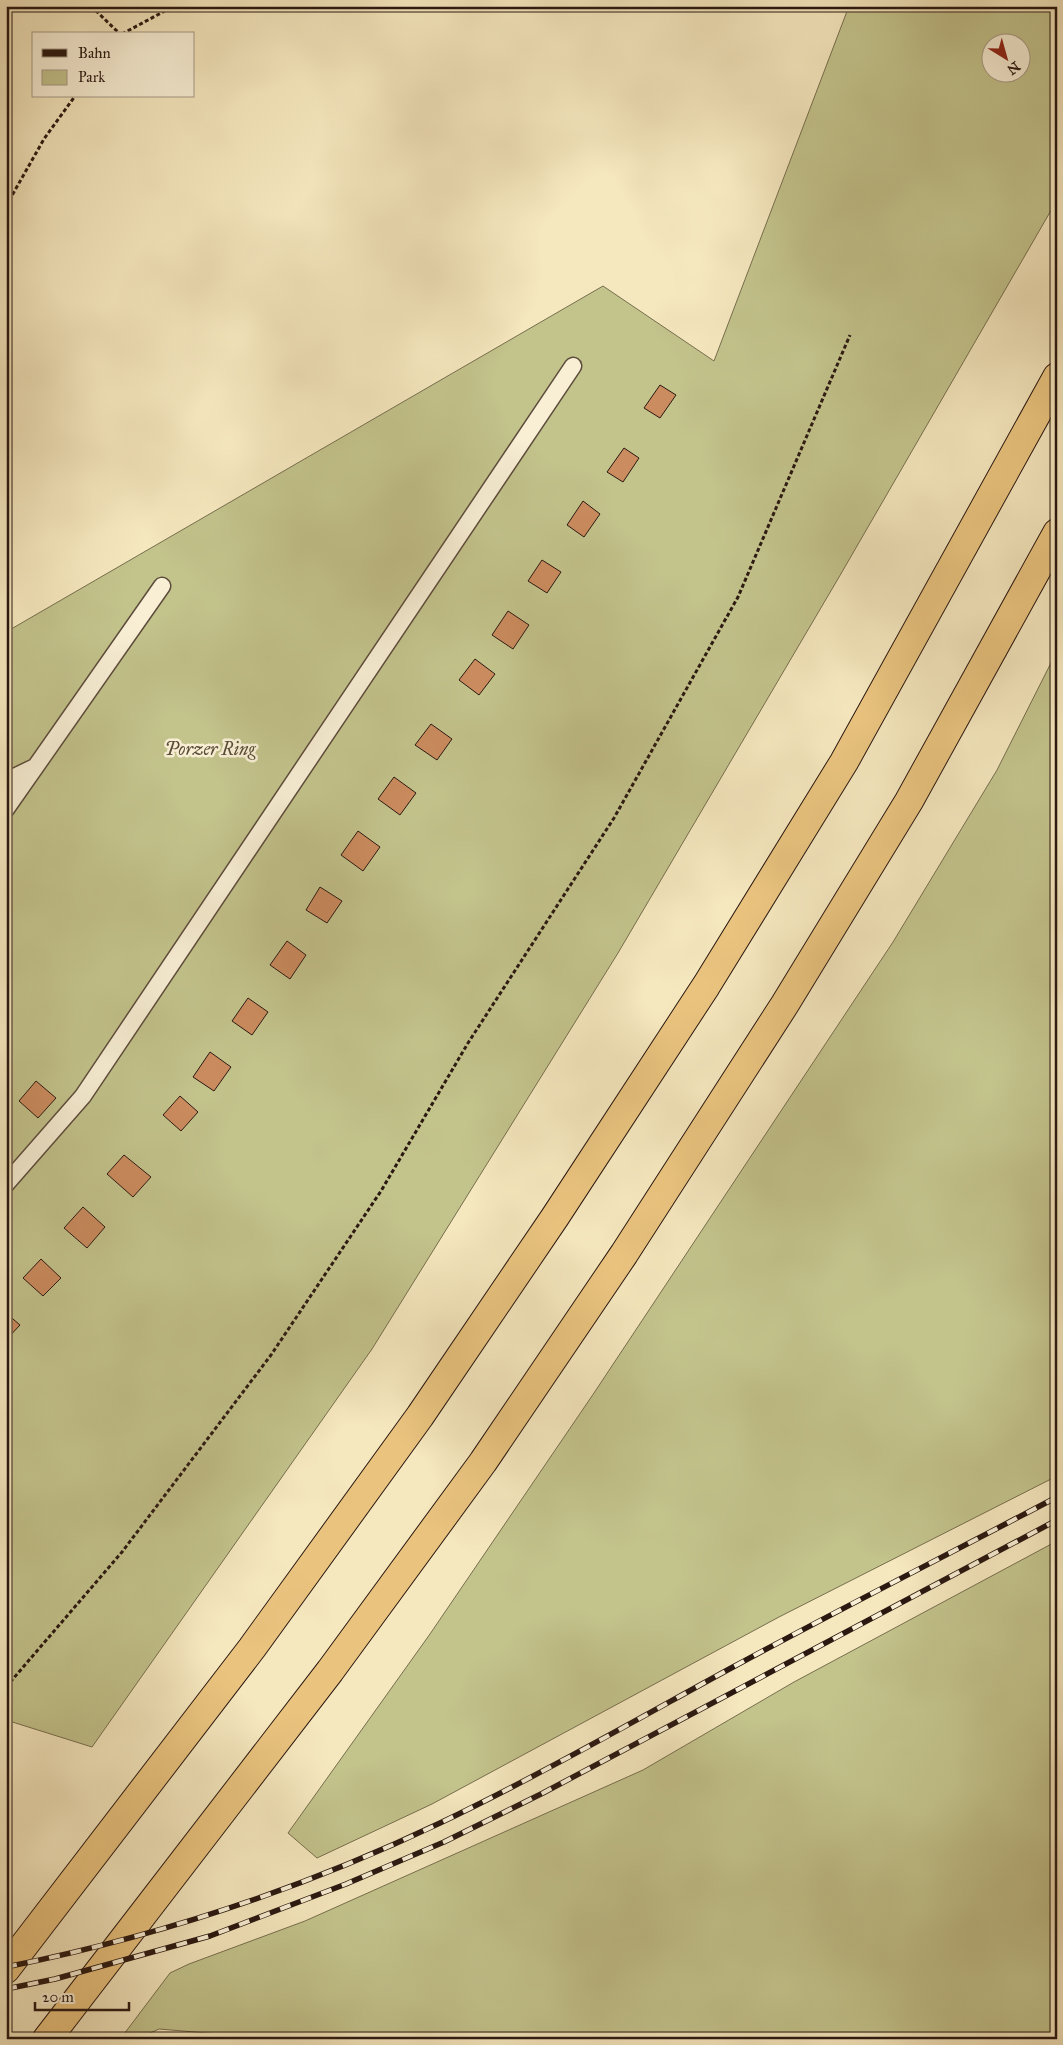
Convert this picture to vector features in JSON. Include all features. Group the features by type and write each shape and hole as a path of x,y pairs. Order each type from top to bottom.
{"highway":[{"path":"6,1969 252,1648 420,1416 555,1216 706,986 844,762 1057,378"},
{"path":"47,2039 330,1672 483,1462 624,1254 785,1004 909,801 1057,533"}],"lane":[{"path":"6,1184 83,1096 573,366"},
{"path":"6,809 162,586"},
{"path":"6,781 37,766"}],"path":[{"path":"91,6 119,32"},
{"path":"125,32 174,6"},
{"path":"6,206 44,139 75,98"},
{"path":"6,1687 122,1552 271,1355 381,1191 468,1043 614,818 738,597 850,335"}],"green space":[{"name":"Porzer Ring","path":"849,6 1057,6 1057,199 842,572 618,953 372,1349 92,1747 6,1720 6,632 603,286 714,361"},
{"path":"1057,651 1057,1476 779,1617 432,1804 317,1858 288,1833 430,1634 594,1393 893,942 997,770"},
{"path":"1057,1541 1057,2039 278,2039 159,2029 137,2039 121,2038 170,1973 189,1964 305,1921 643,1770 794,1682"}],"building":[{"path":"660,385 676,395 660,418 644,408"},
{"path":"624,448 639,458 623,482 607,472"},
{"path":"583,501 600,514 584,537 567,525"},
{"path":"542,560 561,572 547,593 528,581"},
{"path":"508,611 529,625 513,649 492,635"},
{"path":"475,659 495,674 479,695 459,680"},
{"path":"431,724 452,739 437,760 415,745"},
{"path":"394,777 416,793 400,815 378,799"},
{"path":"358,831 380,847 363,871 341,855"},
{"path":"320,887 342,901 327,923 306,910"},
{"path":"287,941 306,955 290,979 270,965"},
{"path":"248,998 268,1012 252,1035 232,1021"},
{"path":"210,1052 231,1067 214,1091 193,1077"},
{"path":"36,1081 56,1098 38,1118 19,1101"},
{"path":"180,1096 198,1112 181,1131 163,1115"},
{"path":"124,1155 151,1177 133,1197 107,1174"},
{"path":"83,1207 105,1227 87,1248 64,1228"},
{"path":"41,1259 61,1278 43,1296 23,1278"},
{"path":"6,1313 20,1325 6,1340"}],"railway":[{"path":"6,1967 62,1955 173,1926 282,1890 388,1847 514,1786 773,1645 1057,1497"},
{"path":"6,1989 55,1979 210,1936 346,1884 444,1842 543,1793 1057,1520"}]}
